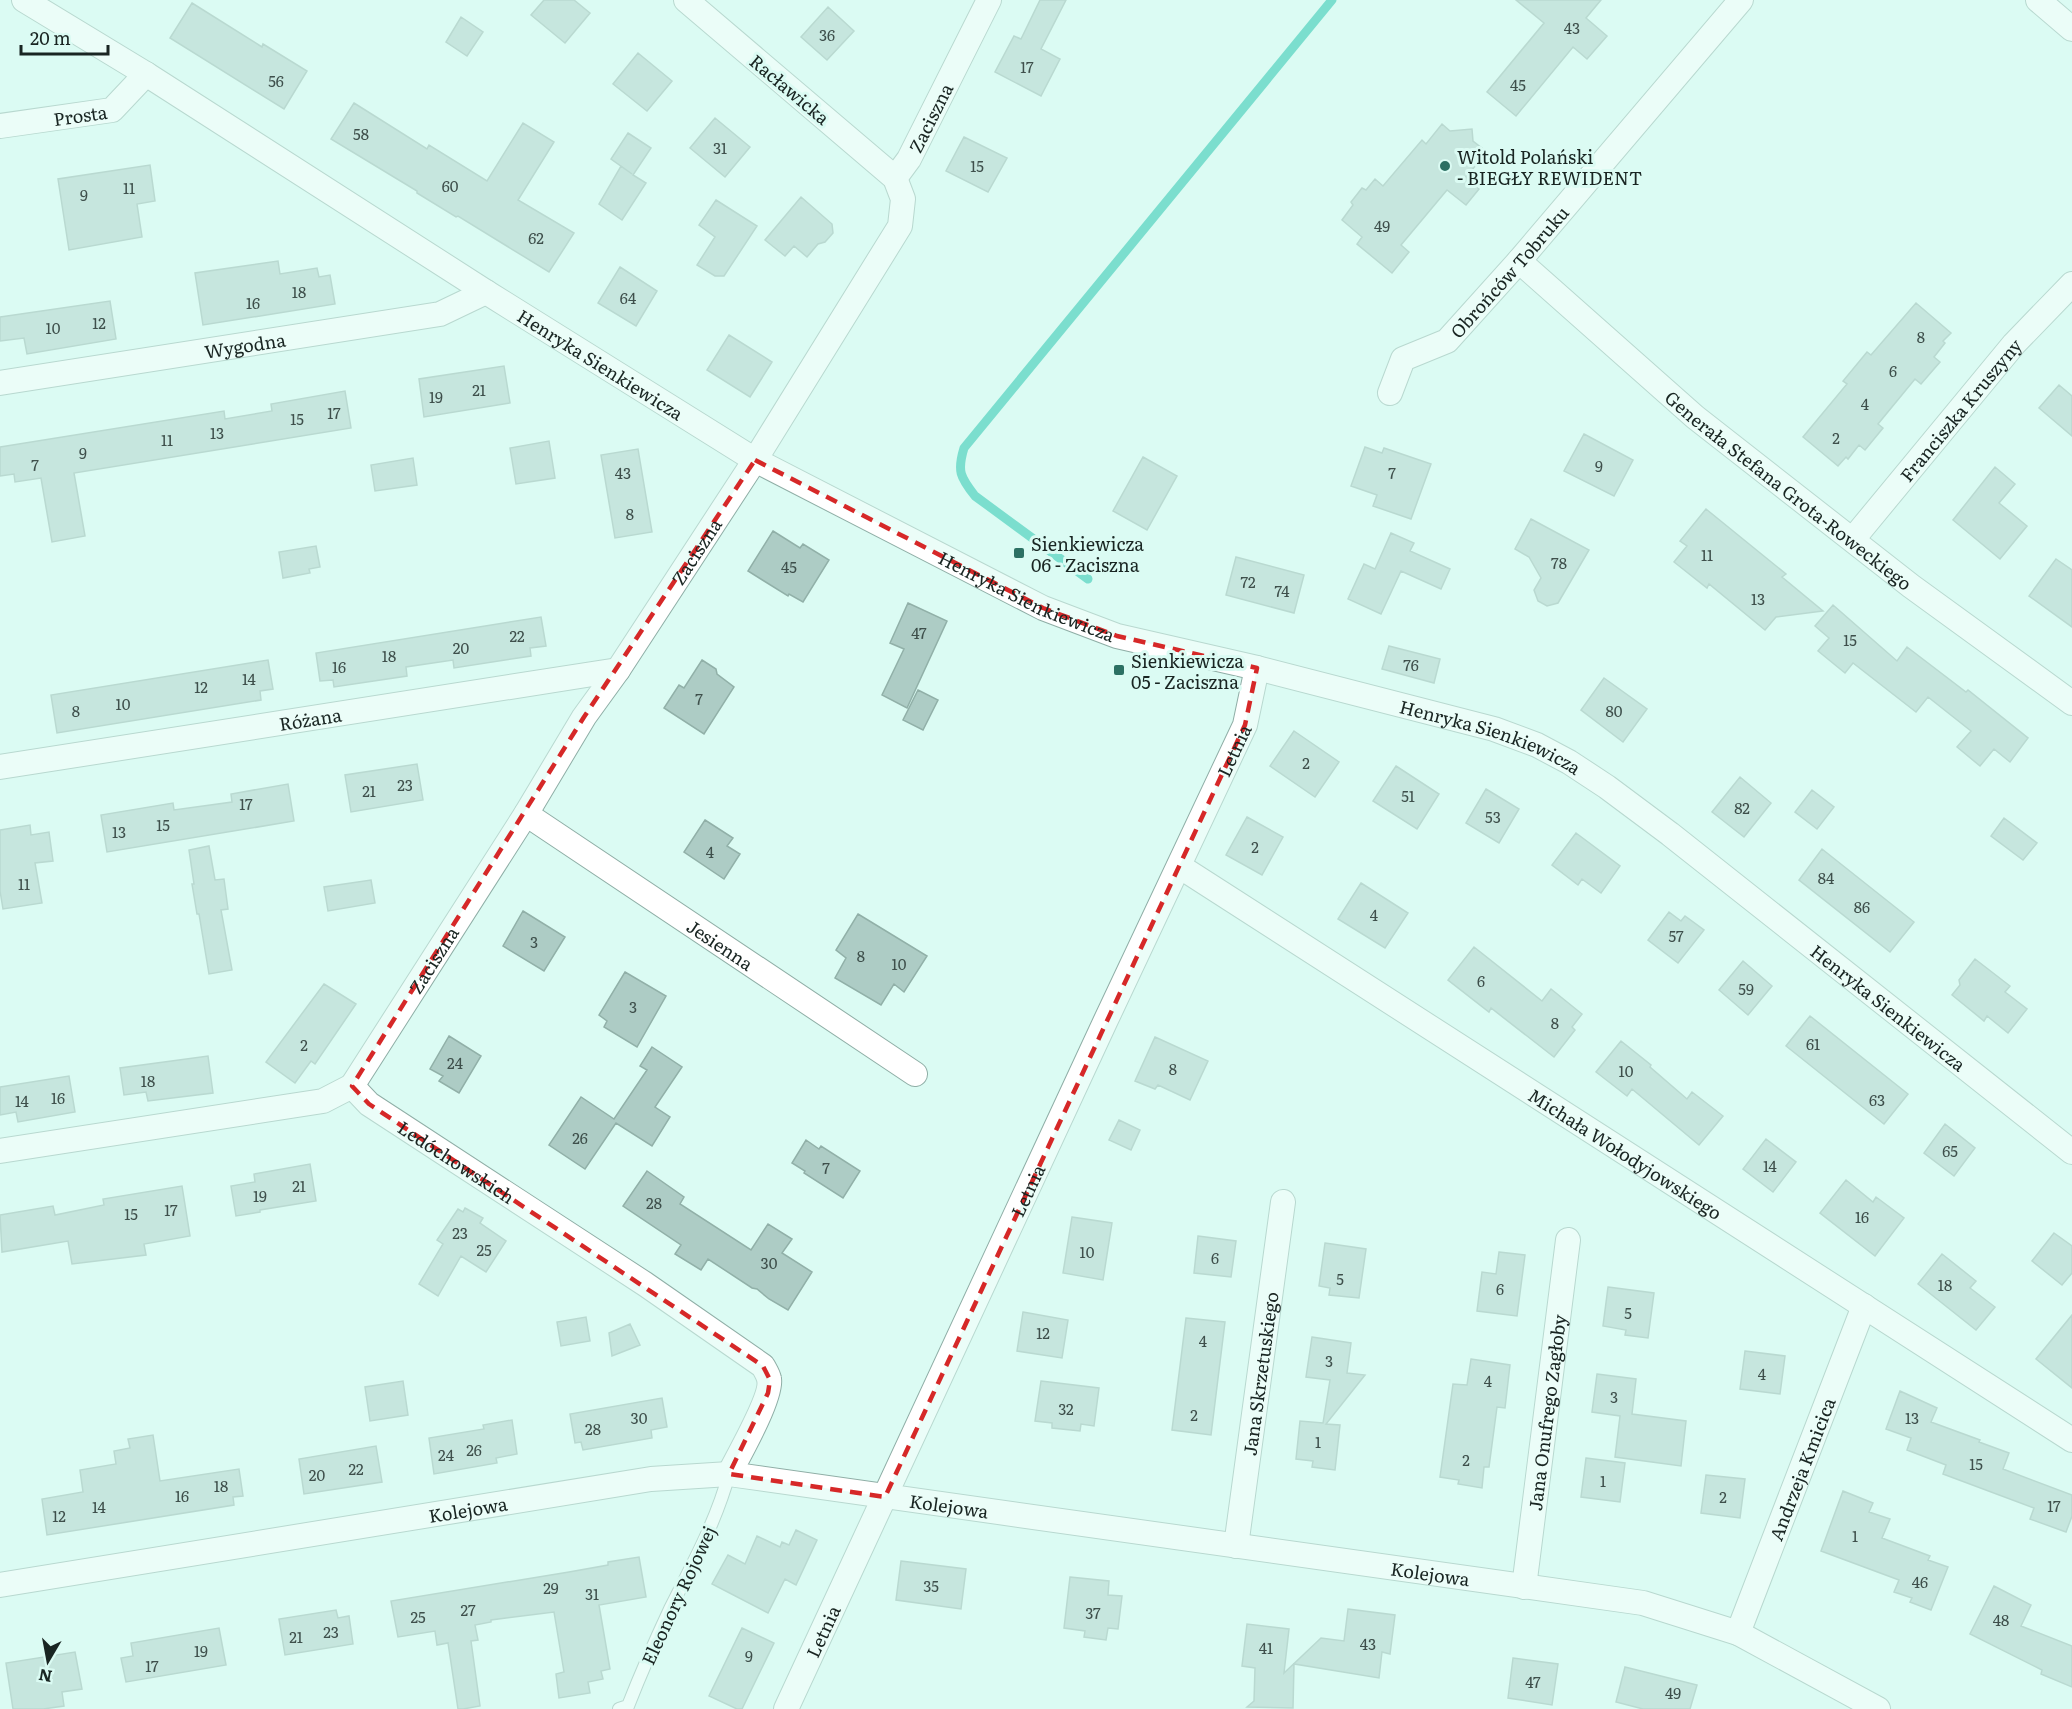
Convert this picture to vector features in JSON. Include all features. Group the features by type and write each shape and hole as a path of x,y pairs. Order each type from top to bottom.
{"street":[{"name":"Henryka Sienkiewicza","path":"24,0 756,460 1043,608 1117,636 1257,668 1494,729 1569,762 1670,834 2072,1152"},
{"name":"Racławicka","path":"686,0 895,178"},
{"name":"Zaciszna","path":"352,1086 526,814 584,717 618,670 756,460 900,226 903,199 895,178 909,159 988,0"},
{"name":"Obrońców Tobruku","path":"1390,393 1403,359 1447,341 1519,261 1741,0"},
{"path":"2038,0 2072,29"},
{"name":"Prosta","path":"0,126 112,110 146,75"},
{"name":"Generała Stefana Grota-Roweckiego","path":"1519,261 1695,417 1911,586 2072,703"},
{"name":"Franciszka Kruszyny","path":"1853,539 2014,344 2072,284"},
{"name":"Wygodna","path":"0,383 440,314 486,292"},
{"name":"Letnia","path":"786,1709 1245,726 1257,668"},
{"name":"Różana","path":"0,767 618,670"},
{"name":"Jesienna","path":"526,814 915,1074"},
{"name":"Michała Wołodyjowskiego","path":"1179,866 2072,1440"},
{"path":"0,1151 323,1101 352,1086"},
{"name":"Ledóchowskich","path":"352,1086 369,1104 645,1284 763,1366 770,1380 768,1393 729,1474"},
{"name":"Jana Skrzetuskiego","path":"1236,1546 1283,1202"},
{"name":"Jana Onufrego Zagłoby","path":"1524,1587 1569,1240"},
{"name":"Andrzeja Kmicica","path":"1738,1633 1864,1306"},
{"name":"Kolejowa","path":"0,1585 651,1479 729,1474 1643,1603 1738,1633 1878,1709"}],"lane":[{"name":"Eleonory Rojowej","path":"619,1709 628,1706 649,1654 701,1548 722,1499 729,1474"}],"highlighted area":[{"path":"755,460 1043,608 1117,636 1257,668 1245,725 885,1497 729,1474 768,1393 770,1380 763,1366 369,1104 352,1086 584,717"}],"building":[{"path":"544,0 574,0 590,13 565,43 531,15"},
{"path":"1040,0 1066,0 1041,49 1060,59 1041,96 995,72 1014,36 1021,39"},
{"path":"1516,0 1601,0 1586,18 1607,36 1587,59 1573,47 1516,116 1487,92 1544,23"},
{"path":"192,3 262,47 263,44 307,71 284,109 170,38"},
{"path":"828,7 854,31 827,60 801,37"},
{"path":"461,17 483,32 467,56 446,42"},
{"path":"638,53 672,81 647,111 613,84"},
{"path":"354,103 427,149 429,145 487,181 523,123 554,142 518,200 574,233 549,272 331,139"},
{"path":"715,118 750,147 725,177 690,148"},
{"path":"1442,124 1450,131 1472,129 1473,141 1487,152 1466,177 1479,189 1466,205 1447,190 1401,245 1409,252 1392,273 1357,244 1362,237 1342,220 1353,205 1351,202 1362,188 1366,190 1375,179 1383,186 1422,140 1426,144"},
{"path":"628,133 651,148 633,175 646,183 622,220 599,204 621,166 611,159"},
{"path":"964,137 1007,158 988,192 946,171"},
{"path":"150,165 155,201 137,204 142,237 69,250 58,179"},
{"path":"801,197 832,224 833,233 825,242 818,244 807,257 794,246 785,256 765,240"},
{"path":"716,200 757,226 724,276 715,276 697,265 715,237 699,225"},
{"path":"278,261 280,274 317,268 319,277 330,275 335,304 203,325 195,273"},
{"path":"620,267 657,291 636,326 598,303"},
{"path":"110,301 116,339 27,354 24,338 0,341 0,317"},
{"path":"1916,303 1951,333 1943,341 1945,343 1934,357 1940,362 1921,384 1915,379 1878,424 1883,428 1865,450 1859,445 1848,459 1846,457 1838,466 1803,437 1847,384 1843,381 1867,352 1871,355"},
{"path":"729,335 772,362 750,397 707,370"},
{"path":"504,366 510,403 424,417 419,379"},
{"path":"2059,385 2072,396 2072,436 2039,408"},
{"path":"345,391 351,428 74,473 85,536 52,542 41,478 15,482 14,474 0,476 0,447 224,411 225,419 272,411 271,404"},
{"path":"1584,434 1633,460 1614,496 1564,471"},
{"path":"549,441 555,478 516,484 510,448"},
{"path":"1365,447 1382,453 1384,448 1431,464 1411,519 1373,506 1377,495 1351,486"},
{"path":"638,449 652,532 615,538 601,455"},
{"path":"1143,457 1177,476 1147,530 1113,511"},
{"path":"413,458 417,485 375,491 371,465"},
{"path":"1995,467 2015,484 1999,503 2027,526 2000,559 1953,520"},
{"path":"1706,509 1786,574 1782,577 1823,611 1776,617 1765,630 1709,584 1707,588 1674,562 1687,546 1680,541"},
{"path":"1531,519 1589,550 1558,603 1547,606 1538,601 1534,590 1541,578 1529,557 1515,549"},
{"path":"773,531 800,548 803,544 829,560 803,602 789,594 788,596 748,571"},
{"path":"1391,533 1414,543 1410,551 1450,569 1441,589 1401,571 1381,614 1348,599 1364,564 1375,569"},
{"path":"316,546 320,567 309,569 310,573 283,578 279,552"},
{"path":"1236,557 1304,575 1294,613 1226,595"},
{"path":"2056,559 2072,570 2072,627 2029,596"},
{"path":"908,603 947,621 907,708 882,695 904,649 890,643"},
{"path":"1833,605 1897,661 1907,647 1966,692 1968,690 2028,738 2010,762 1994,749 1980,766 1957,747 1971,731 1928,697 1916,712 1853,663 1845,673 1818,651 1829,638 1815,626"},
{"path":"541,617 546,646 530,648 531,656 454,668 453,660 406,667 407,676 334,687 333,680 320,681 316,653"},
{"path":"1389,646 1440,659 1434,683 1382,669"},
{"path":"268,660 273,689 260,691 261,700 57,733 51,695"},
{"path":"702,660 716,669 717,674 734,687 704,734 664,708 679,685 684,688"},
{"path":"1604,678 1647,709 1623,742 1581,710"},
{"path":"918,690 938,700 923,730 903,720"},
{"path":"1294,731 1339,762 1315,797 1270,766"},
{"path":"417,764 423,800 351,812 345,775"},
{"path":"1396,766 1439,794 1417,829 1373,801"},
{"path":"1740,777 1771,803 1744,837 1712,812"},
{"path":"288,784 294,821 107,852 101,815 173,803 174,810 232,802 231,794"},
{"path":"1486,789 1519,809 1499,843 1466,823"},
{"path":"1812,790 1834,807 1817,829 1795,812"},
{"path":"1247,817 1283,837 1262,875 1226,855"},
{"path":"2004,818 2037,843 2023,860 1991,836"},
{"path":"705,820 733,838 727,846 740,854 724,879 684,852"},
{"path":"30,825 31,835 49,832 53,861 35,863 42,903 3,909 0,891 0,830"},
{"path":"1576,833 1620,866 1601,893 1582,879 1578,885 1552,865"},
{"path":"209,846 215,880 224,879 228,909 221,910 232,970 209,974 192,884 194,884 189,850"},
{"path":"1822,849 1914,922 1890,952 1799,880"},
{"path":"371,880 375,903 328,911 324,887"},
{"path":"1361,883 1408,913 1385,948 1338,919"},
{"path":"523,911 565,937 544,971 503,946"},
{"path":"1669,912 1681,921 1685,916 1704,930 1678,963 1648,940"},
{"path":"858,914 927,956 904,992 894,984 881,1005 835,978 846,958 836,950"},
{"path":"1474,947 1542,1001 1551,989 1582,1014 1572,1027 1575,1030 1554,1057 1491,1008 1489,1012 1448,980"},
{"path":"1975,959 2010,986 2005,992 2027,1009 2008,1033 1987,1016 1984,1021 1952,995 1960,985 1959,980"},
{"path":"1743,961 1772,986 1748,1015 1719,990"},
{"path":"625,972 666,996 637,1047 604,1027 607,1021 599,1015"},
{"path":"324,984 356,1004 315,1064 311,1061 295,1083 266,1062"},
{"path":"1810,1016 1908,1094 1884,1124 1786,1046"},
{"path":"449,1036 481,1056 459,1093 439,1081 443,1076 430,1069"},
{"path":"1155,1037 1208,1061 1190,1100 1158,1085 1155,1089 1135,1081"},
{"path":"1621,1041 1687,1099 1692,1092 1723,1116 1699,1145 1632,1089 1627,1096 1596,1072"},
{"path":"652,1047 682,1067 655,1107 670,1117 652,1146 616,1123 585,1169 549,1145 581,1097 614,1119 647,1070 640,1066"},
{"path":"208,1056 213,1093 148,1101 146,1092 124,1095 120,1068"},
{"path":"69,1076 75,1112 18,1122 16,1112 0,1115 0,1087"},
{"path":"1119,1120 1140,1130 1131,1150 1109,1140"},
{"path":"1945,1124 1975,1148 1954,1176 1924,1153"},
{"path":"1766,1139 1796,1162 1773,1192 1743,1169"},
{"path":"806,1140 819,1149 821,1146 860,1171 843,1198 792,1163"},
{"path":"310,1164 316,1201 236,1216 231,1186 255,1182 254,1174"},
{"path":"647,1171 684,1197 680,1204 751,1250 768,1224 792,1239 782,1253 812,1272 788,1310 708,1259 701,1270 675,1254 681,1245 623,1206"},
{"path":"1846,1180 1873,1202 1876,1197 1904,1218 1875,1256 1820,1213"},
{"path":"182,1186 190,1236 144,1244 146,1255 72,1264 68,1241 2,1252 0,1215 53,1206 55,1215 104,1205 103,1199"},
{"path":"465,1208 483,1218 480,1223 506,1241 486,1272 461,1256 438,1296 419,1284 443,1244 437,1240 458,1209 463,1212"},
{"path":"1072,1217 1112,1223 1103,1280 1063,1273"},
{"path":"2054,1233 2072,1246 2072,1273 2062,1285 2032,1261"},
{"path":"1198,1236 1236,1241 1231,1277 1194,1273"},
{"path":"1325,1243 1366,1249 1359,1298 1329,1295 1330,1288 1319,1286"},
{"path":"1499,1252 1525,1255 1517,1316 1477,1311 1482,1272 1496,1274"},
{"path":"1942,1254 1976,1281 1970,1288 1995,1307 1976,1330 1918,1284"},
{"path":"1608,1287 1654,1293 1648,1338 1625,1335 1626,1330 1603,1326"},
{"path":"1023,1312 1068,1320 1062,1358 1017,1351"},
{"path":"2072,1315 2072,1388 2036,1359"},
{"path":"586,1317 590,1341 561,1346 557,1322"},
{"path":"1186,1318 1225,1322 1211,1435 1172,1430"},
{"path":"630,1324 640,1345 612,1356 609,1333"},
{"path":"1312,1337 1351,1343 1347,1373 1365,1375 1326,1424 1340,1425 1335,1470 1312,1467 1313,1461 1296,1459 1300,1421 1323,1423 1330,1380 1306,1377"},
{"path":"1745,1351 1785,1356 1780,1394 1740,1389"},
{"path":"1471,1359 1510,1365 1505,1408 1497,1407 1489,1467 1484,1467 1482,1488 1458,1484 1459,1480 1440,1477 1453,1384 1467,1385"},
{"path":"1597,1374 1636,1379 1632,1414 1686,1421 1681,1466 1615,1457 1620,1416 1592,1412"},
{"path":"403,1381 408,1415 370,1421 365,1387"},
{"path":"1041,1381 1099,1388 1094,1426 1081,1424 1080,1431 1052,1428 1052,1423 1035,1421"},
{"path":"1900,1391 1937,1408 1931,1422 2009,1453 2003,1469 2072,1495 2072,1516 2066,1532 2030,1519 2034,1508 1943,1474 1946,1465 1907,1450 1911,1438 1886,1429"},
{"path":"662,1398 667,1427 651,1430 652,1438 583,1450 581,1442 575,1443 570,1414"},
{"path":"512,1420 517,1454 496,1458 497,1463 434,1474 429,1438 484,1429 483,1425"},
{"path":"153,1435 160,1481 239,1469 243,1496 233,1497 234,1505 47,1535 42,1499 83,1492 80,1470 116,1464 114,1451 130,1448 128,1439"},
{"path":"376,1446 382,1482 304,1494 299,1459"},
{"path":"1586,1458 1625,1463 1620,1502 1581,1497"},
{"path":"1706,1475 1745,1479 1740,1518 1701,1513"},
{"path":"1843,1491 1873,1503 1869,1512 1890,1519 1882,1538 1930,1556 1928,1560 1948,1567 1931,1610 1910,1602 1912,1598 1894,1592 1899,1580 1821,1551"},
{"path":"796,1530 817,1540 796,1585 785,1579 768,1613 712,1584 728,1555 745,1564 757,1536 780,1547 782,1542 789,1545"},
{"path":"639,1557 646,1597 599,1605 610,1669 601,1671 603,1679 588,1682 590,1693 559,1698 556,1674 564,1672 554,1612 491,1620 491,1622 475,1625 478,1640 471,1641 480,1706 463,1709 458,1709 448,1643 437,1645 435,1631 398,1637 391,1601 569,1572"},
{"path":"901,1561 966,1569 961,1609 896,1600"},
{"path":"1070,1577 1109,1581 1108,1595 1122,1596 1118,1629 1108,1628 1106,1640 1084,1637 1085,1631 1064,1628"},
{"path":"1994,1586 2031,1605 2021,1626 2072,1646 2072,1687 2041,1674 2042,1670 1970,1634"},
{"path":"1348,1609 1395,1615 1390,1654 1382,1652 1379,1678 1294,1664 1293,1708 1247,1707 1254,1701 1255,1668 1242,1666 1247,1624 1289,1629 1284,1673 1321,1638 1344,1641"},
{"path":"336,1610 338,1618 349,1616 353,1644 285,1655 279,1619"},
{"path":"219,1628 226,1665 126,1682 121,1658 133,1656 131,1643"},
{"path":"742,1628 774,1643 742,1709 737,1709 709,1696"},
{"path":"75,1652 82,1689 62,1692 64,1706 13,1709 6,1663"},
{"path":"1513,1658 1558,1664 1552,1705 1508,1698"},
{"path":"1625,1667 1697,1685 1690,1709 1643,1709 1616,1702"}],"waterway":[{"path":"1088,579 975,496 961,474 964,448 1332,0"}],"place":[{"name":"Witold Polański - BIEGŁY REWIDENT","path":"1445,166"},
{"name":"Sienkiewicza 06 - Zaciszna","path":"1019,553"},
{"name":"Sienkiewicza 05 - Zaciszna","path":"1119,670"}]}
